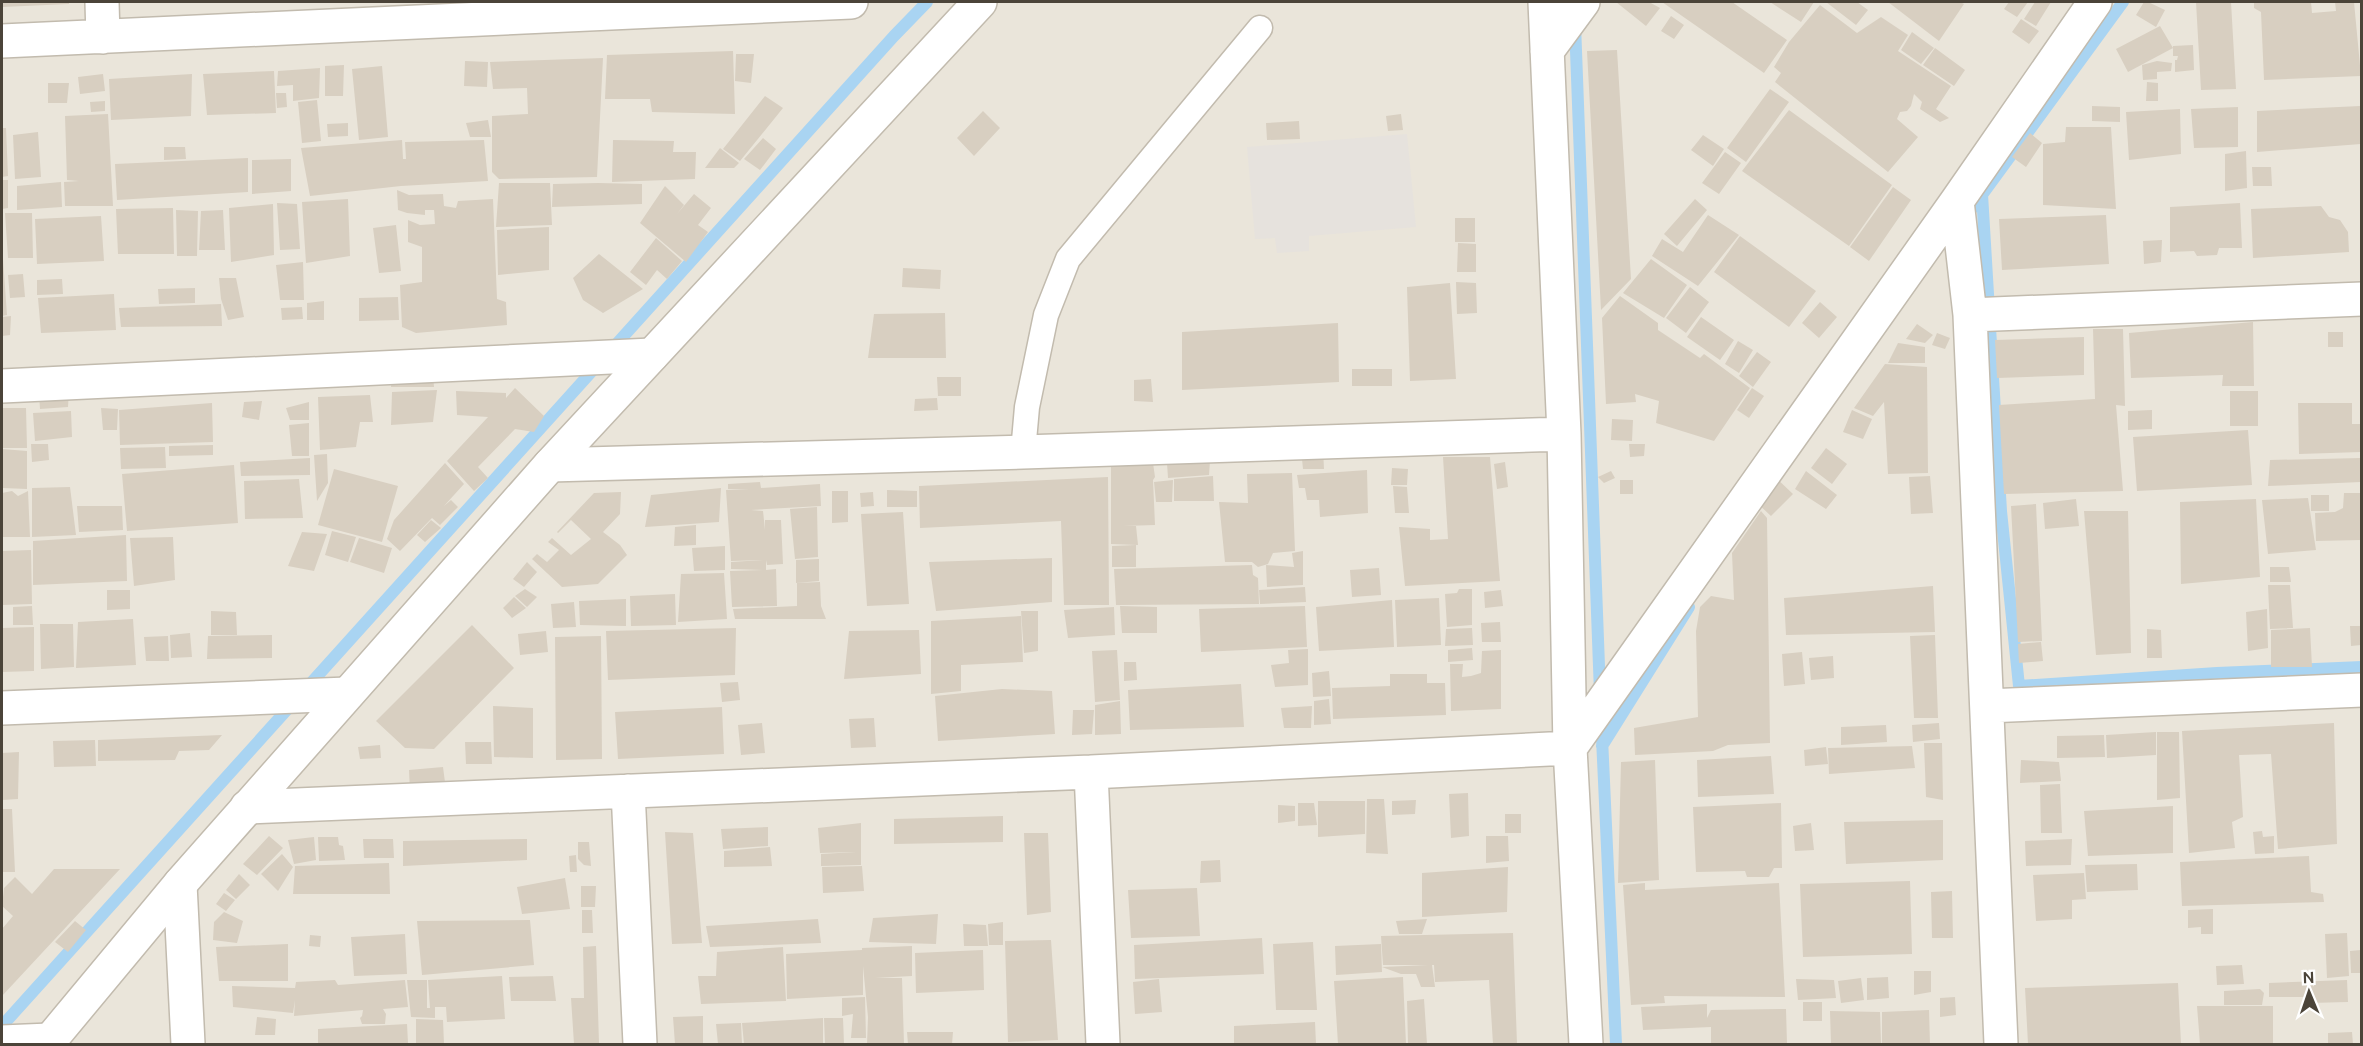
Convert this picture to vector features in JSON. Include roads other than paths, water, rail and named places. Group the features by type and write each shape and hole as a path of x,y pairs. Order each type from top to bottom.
{"street":[{"path":"102,2 103,37"},
{"path":"2,41 851,2"},
{"path":"2,1042 49,1042 180,884 550,465 980,2"},
{"path":"1545,2 1564,434 1570,748 1586,1044"},
{"path":"1547,51 1583,2"},
{"path":"1570,748 2095,2"},
{"path":"1957,201 1970,315 2001,1044"},
{"path":"1970,315 2361,299"},
{"path":"2,386 652,355"},
{"path":"550,465 1564,434"},
{"path":"1987,706 2361,690"},
{"path":"2,708 347,694"},
{"path":"248,807 1091,772 1570,748"},
{"path":"1091,772 1102,1044"},
{"path":"628,791 640,1044"},
{"path":"180,884 188,1044"}],"lane":[{"path":"1023,452 1027,407 1046,315 1068,259 1260,28"}],"waterway":[{"path":"2,1026 927,2"},
{"path":"1968,214 2123,2"},
{"path":"1575,24 1600,693"},
{"path":"1982,194 2001,511 2019,686 2217,673 2362,667"},
{"path":"1602,746 1689,607"},
{"path":"1601,716 1616,1044"}]}
